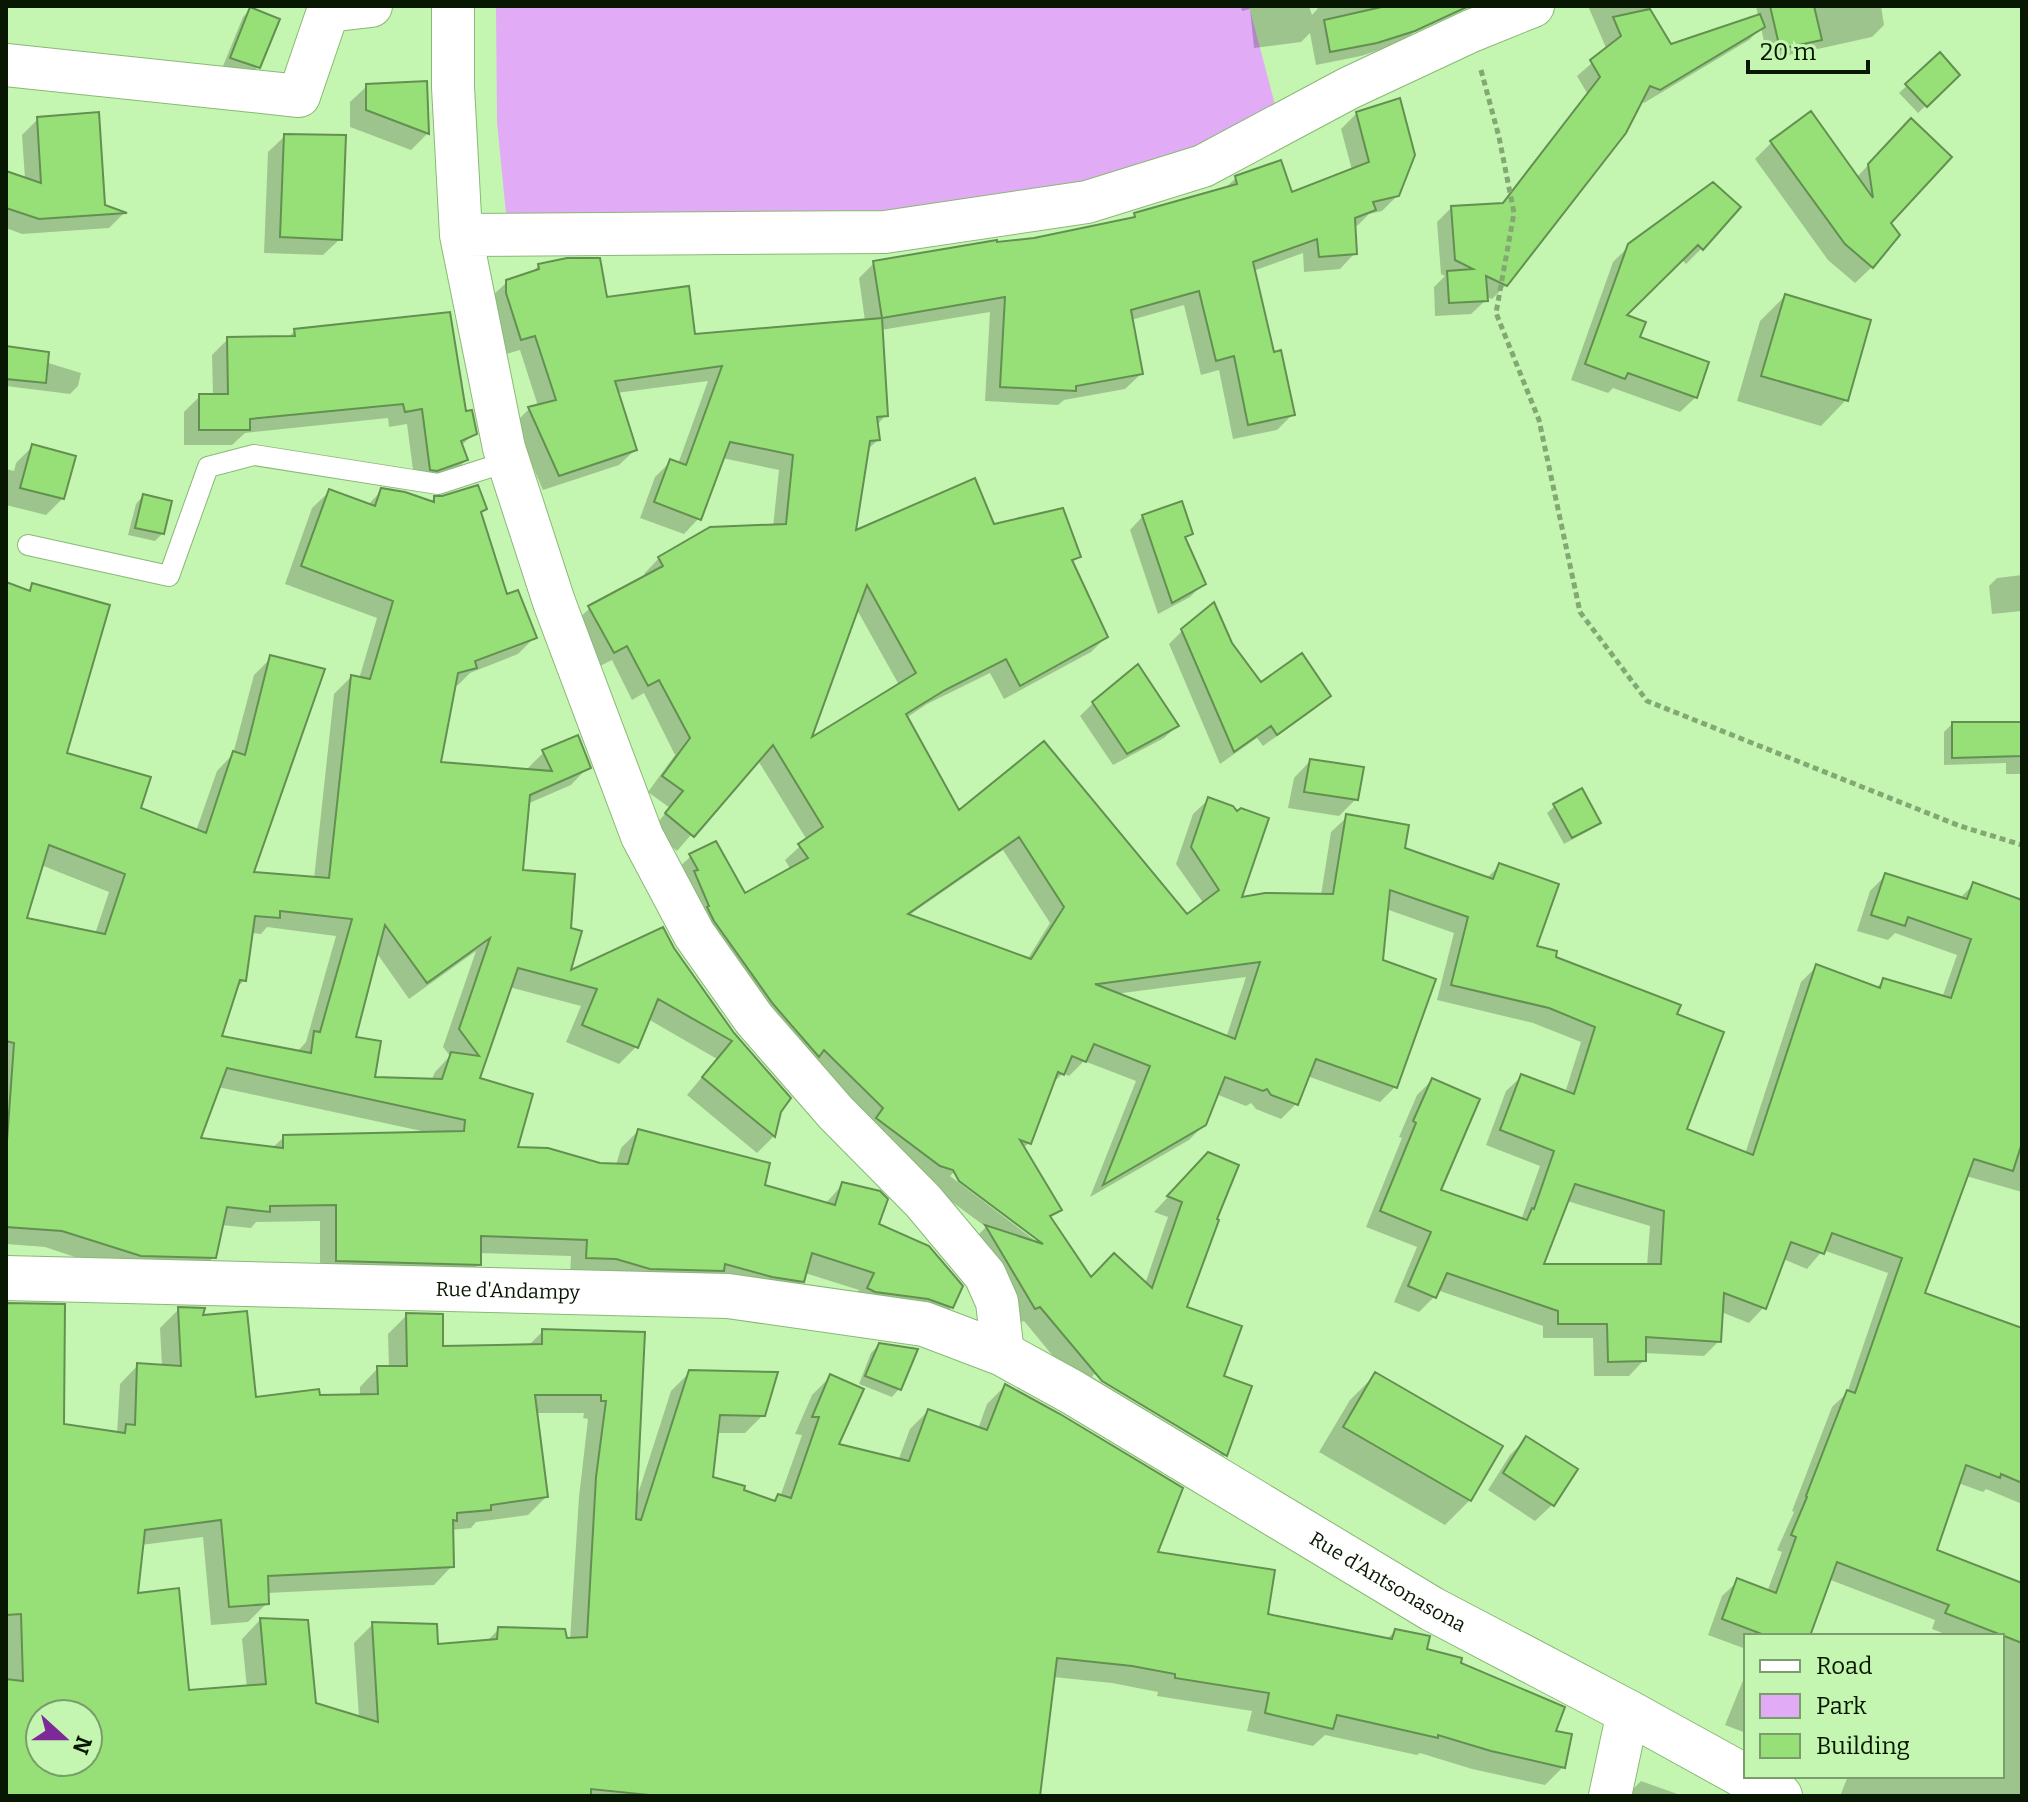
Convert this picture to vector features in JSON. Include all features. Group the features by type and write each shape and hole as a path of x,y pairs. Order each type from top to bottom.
{"street":[{"path":"6,65 299,96 328,11 371,6"},
{"path":"453,6 453,87 461,235 504,448 554,602 642,836 694,934 754,1019 836,1113 923,1201 985,1275 997,1302 1003,1354"},
{"path":"461,235 885,232 1087,202 1203,166 1349,88 1471,31 1533,6"},
{"name":"Rue d'Andampy","path":"6,1278 728,1296 924,1324 1003,1354"},
{"name":"Rue d'Antsonasona","path":"1003,1354 1072,1392 1432,1609 1744,1776"},
{"path":"1610,1796 1628,1712"},
{"name":"Rue d'Antsonasona","path":"1747,1778 1780,1796"}],"lane":[{"path":"28,545 169,576 208,467 254,455 438,484 509,461"}],"path":[{"path":"1471,31 1499,137 1514,213 1496,313 1539,420 1580,612 1647,701 1960,826 2022,845"}],"green space":[{"path":"496,6 1249,6 1278,116 1119,183 870,225 507,224 497,122"}],"building":[{"path":"1386,6 1469,6 1415,31 1377,43 1330,52 1324,20"},
{"path":"1770,6 1814,6 1822,40 1780,49"},
{"path":"250,7 280,19 260,68 230,58"},
{"path":"1650,9 1671,44 1760,14 1765,27 1660,90 1650,86 1626,133 1507,286 1486,276 1488,301 1449,303 1447,271 1473,269 1455,260 1451,206 1503,203 1600,77 1590,60 1621,36 1613,17"},
{"path":"1940,52 1960,75 1927,107 1905,84"},
{"path":"427,81 429,134 366,110 366,84"},
{"path":"1400,98 1415,155 1399,196 1373,202 1376,210 1355,218 1357,254 1319,257 1317,239 1253,262 1274,352 1281,350 1295,415 1248,425 1234,356 1216,361 1199,291 1131,310 1143,374 1076,386 1076,391 1000,387 1005,297 882,318 873,261 997,240 1034,238 1135,217 1134,213 1237,184 1235,176 1281,160 1292,192 1369,162 1356,112"},
{"path":"1811,111 1873,198 1868,164 1911,118 1952,157 1891,223 1900,235 1873,268 1845,244 1770,141"},
{"path":"99,112 105,205 127,213 39,219 6,208 6,171 41,183 37,117"},
{"path":"284,134 346,135 342,240 280,237"},
{"path":"1713,182 1741,207 1703,250 1698,245 1627,315 1646,322 1640,337 1709,362 1697,398 1628,373 1625,379 1585,364 1628,244"},
{"path":"567,258 600,258 607,297 689,286 695,334 882,318 888,416 877,417 880,440 870,441 856,530 975,478 994,524 1063,508 1081,557 1072,560 1108,637 1020,686 1006,659 906,714 959,810 1044,741 1187,914 1219,890 1191,847 1208,797 1233,806 1237,811 1241,808 1269,818 1242,897 1265,893 1333,894 1346,814 1409,825 1405,848 1493,879 1499,863 1559,884 1537,946 1557,951 1556,957 1681,1005 1677,1014 1724,1032 1687,1129 1753,1155 1816,964 1880,988 1883,978 1951,998 1971,939 1908,917 1905,926 1871,915 1885,873 1967,899 1973,882 2022,900 2022,1143 2013,1171 1974,1159 1925,1293 2022,1328 2022,1483 1966,1465 1937,1550 2022,1583 2022,1643 1945,1613 1949,1605 1837,1562 1811,1634 1762,1634 1722,1619 1737,1578 1776,1593 1796,1537 1791,1535 1847,1390 1855,1393 1902,1258 1832,1233 1824,1254 1791,1242 1766,1309 1724,1293 1721,1342 1646,1337 1646,1361 1608,1362 1607,1324 1558,1324 1558,1311 1447,1273 1436,1298 1408,1286 1431,1232 1380,1211 1432,1078 1480,1099 1441,1190 1527,1220 1534,1209 1554,1151 1500,1130 1521,1074 1574,1094 1595,1027 1549,1008 1451,985 1468,917 1390,890 1383,960 1436,979 1397,1088 1316,1059 1298,1105 1271,1095 1267,1089 1263,1091 1225,1077 1206,1125 1103,1185 1150,1066 1094,1044 1086,1062 1072,1056 1064,1075 1058,1072 1031,1144 1020,1140 1062,1210 1050,1216 1091,1277 1114,1253 1152,1288 1182,1202 1167,1196 1208,1152 1239,1165 1187,1307 1242,1326 1224,1376 1252,1386 1227,1456 1102,1381 1040,1307 1035,1309 985,1225 1043,1244 959,1181 953,1170 940,1166 876,1118 883,1108 824,1050 819,1057 773,1004 714,921 694,871 698,870 689,854 716,841 745,893 808,858 798,844 823,827 773,745 694,837 665,813 683,791 662,776 690,738 659,680 648,686 627,646 614,653 588,606 663,566 658,557 710,527 786,524 793,455 730,442 701,520 654,502 670,459 686,465 722,366 615,381 637,450 559,476 528,407 556,400 535,336 521,340 506,293 506,280 539,269 538,264","holes":["867,585 916,673 812,737","1019,837 1064,907 1031,959 908,914","1260,962 1235,1039 1095,984","1575,1184 1664,1211 1661,1264 1544,1264"]},
{"path":"1785,294 1871,320 1848,401 1761,376"},
{"path":"450,312 466,411 472,410 477,434 461,441 468,460 437,471 430,470 422,409 405,412 403,404 250,419 250,430 199,430 199,394 228,394 227,337 295,336 294,329"},
{"path":"6,346 49,352 46,383 6,379"},
{"path":"32,444 76,456 64,499 20,488"},
{"path":"478,485 487,509 481,512 507,594 518,590 537,638 475,661 477,668 458,673 441,762 552,771 542,750 578,735 591,768 530,795 523,870 575,874 571,928 582,931 571,970 663,927 674,948 734,1033 791,1098 781,1112 775,1137 702,1077 732,1041 658,999 638,1048 582,1025 597,989 518,968 480,1078 533,1094 518,1147 548,1148 600,1163 628,1164 638,1129 770,1163 765,1185 835,1205 842,1182 880,1191 888,1199 879,1224 929,1246 963,1286 953,1308 928,1299 875,1292 867,1288 874,1273 812,1253 804,1282 725,1264 724,1271 650,1269 616,1259 586,1258 587,1240 481,1236 481,1265 336,1261 336,1205 270,1206 270,1212 227,1207 216,1258 141,1256 62,1231 6,1227 6,1155 14,1043 6,1041 6,582 30,591 32,583 110,605 67,753 151,777 141,808 206,833 233,751 245,755 270,655 325,669 254,872 329,878 351,675 370,679 393,601 301,566 329,489 375,506 381,488 434,502 434,496","holes":["49,845 125,874 105,934 27,918","280,911 352,919 320,1032 314,1031 311,1053 222,1036 240,980 246,981 255,916 280,918","385,925 427,983 490,938 459,1029 479,1056 451,1052 442,1079 375,1077 381,1041 356,1037","227,1068 465,1120 464,1131 283,1135 283,1148 201,1138"]},
{"path":"143,494 172,501 164,534 135,528"},
{"path":"1182,501 1193,534 1185,537 1206,584 1172,603 1142,515"},
{"path":"1214,602 1232,643 1261,682 1302,653 1331,696 1277,735 1271,726 1234,752 1181,629"},
{"path":"1138,664 1179,726 1127,754 1092,702"},
{"path":"1952,722 2022,722 2022,756 1952,758"},
{"path":"1310,759 1364,767 1358,800 1304,792"},
{"path":"1582,788 1601,823 1572,838 1553,804"},
{"path":"6,1303 65,1304 64,1424 125,1433 126,1424 135,1425 137,1363 181,1366 178,1307 205,1308 203,1315 247,1311 256,1397 319,1389 320,1395 378,1394 377,1366 407,1366 406,1313 443,1314 443,1346 542,1344 542,1329 645,1332 636,1519 641,1520 689,1370 778,1372 765,1416 720,1415 713,1477 745,1486 744,1490 775,1501 778,1494 791,1498 819,1417 812,1417 830,1374 864,1389 839,1444 909,1461 928,1409 987,1430 1005,1384 1183,1488 1158,1552 1275,1570 1268,1614 1392,1639 1395,1629 1430,1636 1427,1649 1462,1658 1461,1663 1565,1707 1556,1731 1572,1734 1565,1768 1438,1735 1438,1738 1337,1715 1333,1729 1265,1713 1269,1693 1175,1678 1175,1674 1132,1666 1057,1658 1040,1796 659,1796 591,1789 591,1796 6,1796 6,1679 23,1681 21,1614 6,1615","holes":["535,1395 601,1395 601,1401 606,1401 596,1477 587,1637 567,1638 565,1629 498,1627 497,1639 438,1644 437,1624 372,1622 378,1722 316,1703 308,1620 260,1618 266,1684 189,1690 179,1588 138,1593 145,1530 221,1520 229,1607 269,1604 268,1576 454,1567 453,1520 457,1521 457,1513 491,1510 491,1505 548,1497"]},
{"path":"879,1343 918,1349 901,1390 865,1376"},
{"path":"1375,1372 1503,1446 1471,1501 1343,1427"},
{"path":"1526,1436 1578,1469 1554,1506 1503,1473"}]}
